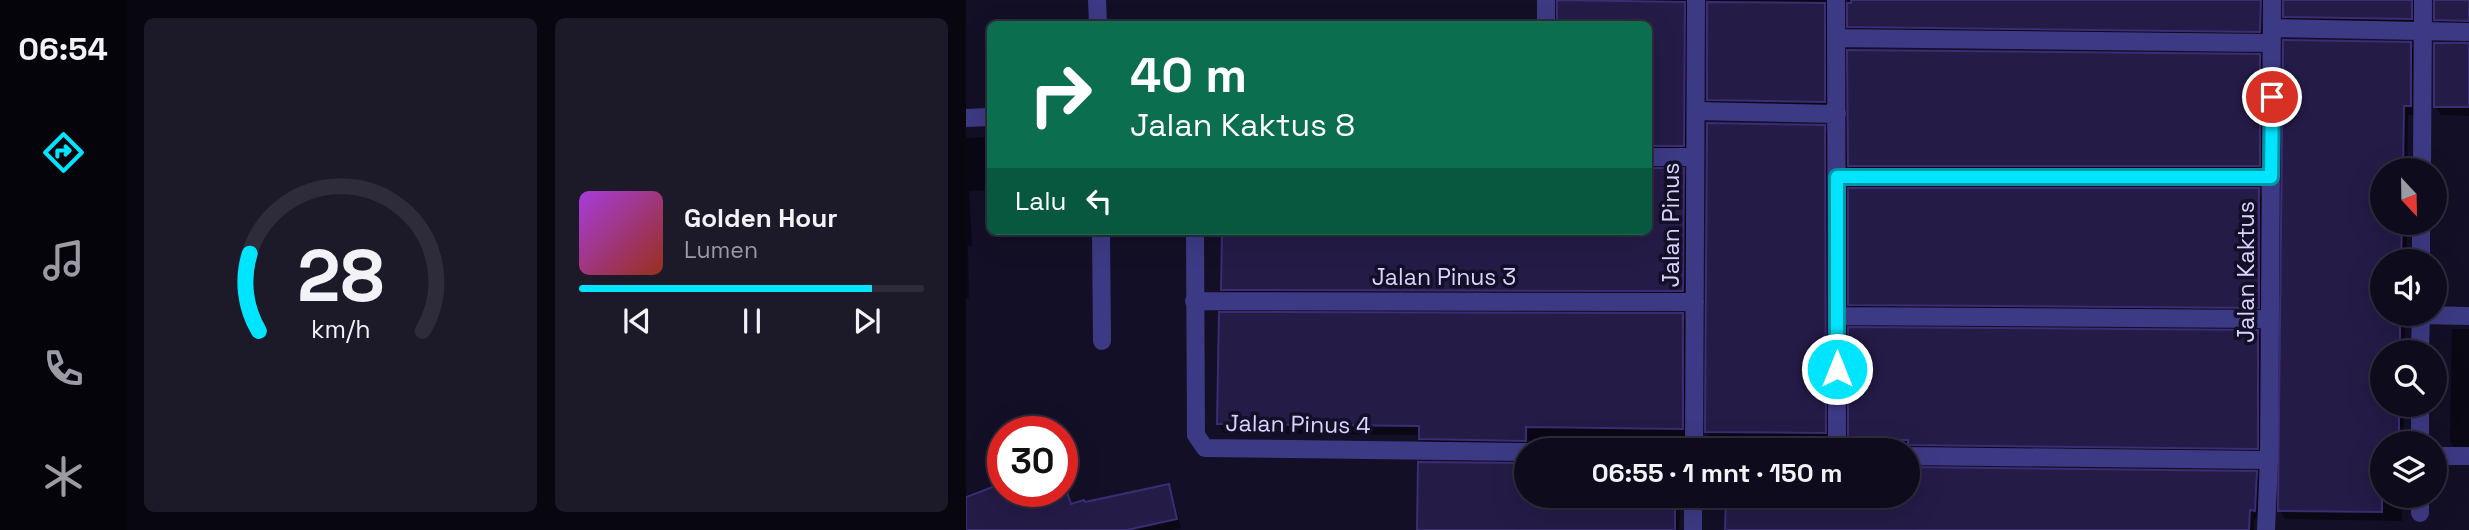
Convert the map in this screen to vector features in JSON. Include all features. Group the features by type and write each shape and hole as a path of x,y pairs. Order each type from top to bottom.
{"street":[{"path":"1097,0 1098,21"},
{"path":"1546,0 1546,21"},
{"name":"Jalan Pinus","path":"1694,438 1696,0"},
{"path":"1836,0 1837,438"},
{"name":"Jalan Kaktus","path":"2266,530 2269,460 2272,0"},
{"path":"2421,158 2423,0"},
{"path":"1836,38 2469,32"},
{"path":"1696,111 1837,114"},
{"path":"966,118 987,117"},
{"path":"1652,156 1695,157"},
{"path":"1837,177 2271,177"},
{"path":"1101,235 1102,341"},
{"name":"Jalan Pinus 4","path":"1195,235 1196,435 1205,447 1514,452"},
{"name":"Jalan Pinus 3","path":"1194,301 1695,302"},
{"path":"2447,315 2469,316"},
{"path":"1837,316 2270,319"},
{"path":"1920,456 2269,460"},
{"path":"2447,456 2469,456"},
{"path":"1693,508 1693,530"}],"building":[{"path":"1557,0 1685,2 1684,146 1652,146 1652,21 1557,21"},
{"path":"1851,0 2261,0 2260,32 1847,27 1847,3 1851,3"},
{"path":"2283,0 2412,0 2412,19 2283,17"},
{"path":"2434,0 2469,0 2469,21 2434,20"},
{"path":"1707,2 1825,3 1825,102 1707,100"},
{"path":"2283,40 2411,42 2411,106 2404,106 2403,158 2370,158 2370,235 2402,235 2401,249 2370,249 2370,326 2400,326 2400,340 2370,340 2370,417 2399,417 2399,431 2370,431 2370,508 2382,508 2382,512 2278,511"},
{"path":"2434,43 2469,43 2469,107 2434,107"},
{"path":"1847,50 2260,54 2260,166 1848,166"},
{"path":"1707,123 1825,125 1826,433 1705,432"},
{"path":"1652,168 1684,168 1683,291 1221,290 1222,235 1652,235"},
{"path":"1848,188 2259,188 2259,308 1848,305"},
{"path":"1219,312 1683,313 1683,429 1526,427 1526,438 1514,438 1514,441 1419,439 1419,426 1217,424"},
{"path":"1848,327 2258,330 2258,449 1920,445 1920,438 1848,438"},
{"path":"1418,462 1514,463 1514,508 1675,508 1675,530 1417,530"},
{"path":"1920,467 2257,471 2255,511 2250,510 2249,530 1725,530 1726,508 1920,508"},
{"path":"1169,484 1177,519 1127,530 966,530 966,497 987,489 987,507 1078,507 1078,502 1084,500 1085,502"}],"route":[{"path":"1837,369 1837,177 2271,177 2272,97"}]}
